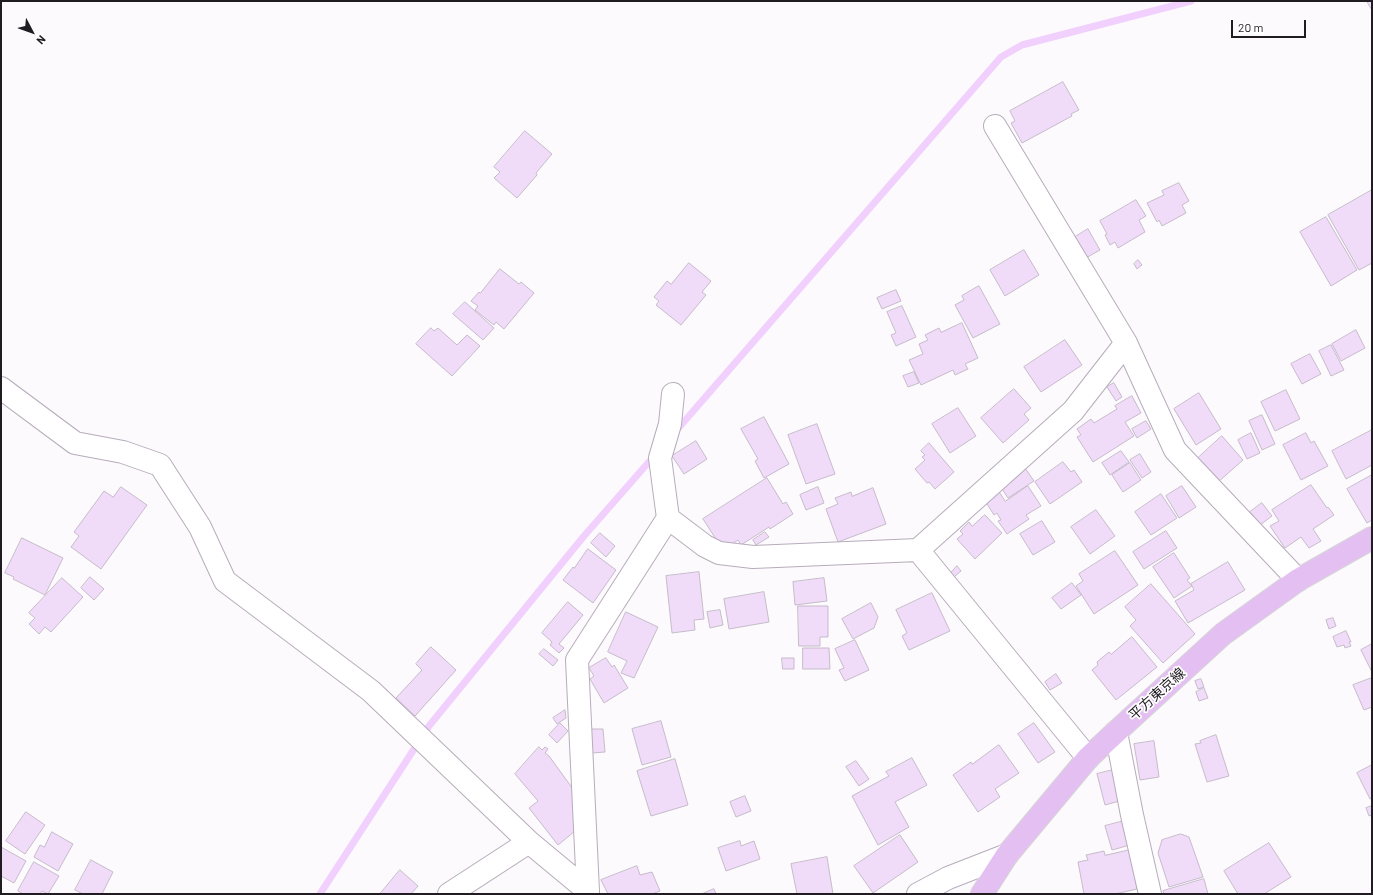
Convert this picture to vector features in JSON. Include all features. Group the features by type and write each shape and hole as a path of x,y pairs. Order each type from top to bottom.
{"main road":[{"name":"平方東京線","path":"982,894 1006,855 1088,758 1223,634 1298,580 1372,538"}],"street":[{"path":"995,126 1126,343 1176,450 1298,580"},
{"path":"668,518 705,546 719,553 753,557 918,550 1073,411 1126,343"},
{"path":"1,388 75,443 123,452 160,465 200,527 225,581 371,691 529,842 588,893"},
{"path":"588,893 577,660 668,518 660,458 670,424 672,394"},
{"path":"918,550 1088,758"},
{"path":"1116,732 1150,894"},
{"path":"449,894 529,842"},
{"path":"918,894 948,878 1006,855"}],"building":[{"path":"1367,1 1372,1 1372,10"},
{"path":"1063,82 1079,110 1071,114 1072,116 1022,143 1011,123 1015,121 1010,111"},
{"path":"525,131 552,154 536,173 537,175 517,198 494,178 500,172 494,167"},
{"path":"1179,183 1189,201 1182,205 1186,213 1162,226 1159,220 1157,222 1147,203 1164,195 1162,191"},
{"path":"1372,190 1372,263 1359,270 1328,215"},
{"path":"1136,200 1146,216 1139,220 1145,232 1118,248 1115,242 1110,245 1105,235 1107,234 1100,221"},
{"path":"1326,217 1357,270 1331,286 1300,232"},
{"path":"1088,229 1100,250 1084,259 1072,239"},
{"path":"1024,250 1039,275 1005,296 990,270"},
{"path":"1138,260 1142,265 1137,269 1134,264"},
{"path":"689,263 711,281 702,292 706,295 681,325 656,305 659,301 654,297 667,281 671,284"},
{"path":"500,269 519,284 521,282 534,293 504,329 496,322 494,325 475,310 478,306 471,301 479,292 480,293"},
{"path":"979,286 1000,324 973,338 955,305 964,300 962,296"},
{"path":"896,290 901,301 882,309 877,298"},
{"path":"465,302 494,328 483,340 453,314"},
{"path":"902,306 916,337 896,346 891,335 896,333 887,312"},
{"path":"962,323 978,358 965,364 968,369 955,375 953,370 921,385 909,360 923,354 919,344 928,340 925,335 939,328 941,332"},
{"path":"431,328 434,331 438,328 457,345 467,335 480,346 452,376 416,344"},
{"path":"1356,330 1365,348 1341,361 1332,344"},
{"path":"1065,340 1082,365 1041,392 1024,367"},
{"path":"1331,345 1344,370 1331,376 1319,351"},
{"path":"1310,354 1321,374 1302,384 1291,364"},
{"path":"914,372 919,383 908,387 903,376"},
{"path":"1114,383 1122,397 1116,401 1107,387"},
{"path":"1014,389 1031,408 1024,414 1029,420 1003,443 981,418"},
{"path":"1286,390 1300,419 1275,431 1261,402"},
{"path":"1199,393 1221,429 1196,445 1174,409"},
{"path":"1132,396 1141,413 1125,422 1134,436 1093,462 1077,437 1081,435 1077,429 1091,419 1094,423 1117,409 1115,406"},
{"path":"958,408 976,436 950,453 932,424"},
{"path":"1262,415 1275,444 1262,450 1249,421"},
{"path":"764,417 789,464 764,478 755,461 758,459 741,429"},
{"path":"1146,421 1151,429 1137,438 1132,429"},
{"path":"817,424 835,474 806,484 788,435"},
{"path":"1372,430 1372,465 1346,479 1332,451"},
{"path":"1251,433 1260,453 1247,459 1238,440"},
{"path":"1306,433 1311,443 1314,441 1328,466 1301,480 1283,445"},
{"path":"1222,436 1243,460 1218,482 1197,459"},
{"path":"696,441 707,459 684,474 672,456"},
{"path":"929,443 954,472 935,489 929,482 927,483 915,469 925,460 922,457 925,455 921,451"},
{"path":"1121,451 1129,462 1110,475 1102,463"},
{"path":"1140,454 1151,472 1142,478 1130,460"},
{"path":"1063,462 1071,472 1074,470 1082,482 1050,504 1035,482"},
{"path":"1130,463 1141,480 1123,492 1112,475"},
{"path":"1025,468 1034,481 1008,498 1000,486"},
{"path":"1372,475 1372,520 1367,523 1347,489"},
{"path":"767,478 783,504 786,502 793,514 741,545 738,540 723,550 703,519"},
{"path":"1311,485 1327,508 1328,507 1334,515 1313,529 1321,541 1309,548 1301,537 1285,548 1270,526 1279,521 1272,510"},
{"path":"1028,486 1041,506 1026,515 1029,519 1007,534 998,521 1001,520 997,513 994,515 984,499 998,490 1005,501"},
{"path":"1182,486 1196,507 1179,518 1166,496"},
{"path":"121,487 147,505 101,569 71,547 79,536 74,532 104,491 113,497"},
{"path":"818,487 824,503 806,510 800,495"},
{"path":"873,488 886,524 838,542 826,509 838,504 835,498 851,492 852,496"},
{"path":"1161,494 1177,518 1151,535 1135,512"},
{"path":"1262,503 1272,516 1260,525 1250,512"},
{"path":"1096,510 1115,536 1090,554 1071,527"},
{"path":"985,515 1002,533 975,559 957,539 963,534 960,531 969,522 972,526"},
{"path":"1042,521 1055,542 1033,555 1020,534"},
{"path":"1166,531 1177,548 1144,569 1133,552"},
{"path":"765,532 769,537 756,545 753,540"},
{"path":"600,533 615,546 606,557 591,543"},
{"path":"22,538 63,558 45,595 13,579 14,577 5,573"},
{"path":"588,549 616,570 593,603 563,580"},
{"path":"1115,551 1138,585 1094,614 1076,586 1083,581 1079,574"},
{"path":"1174,553 1190,578 1187,580 1192,586 1174,598 1153,567"},
{"path":"1228,562 1245,590 1188,623 1175,601 1194,590 1191,584"},
{"path":"957,566 961,571 954,577 951,573"},
{"path":"699,572 704,619 694,620 695,630 672,633 666,576"},
{"path":"90,577 104,589 94,600 81,588"},
{"path":"62,578 83,597 51,632 45,627 39,634 29,624 35,618 29,613"},
{"path":"824,578 827,601 795,605 793,582"},
{"path":"1072,583 1081,595 1061,609 1052,598"},
{"path":"1151,584 1195,634 1163,663 1130,626 1136,620 1125,607"},
{"path":"764,592 769,622 729,629 724,599"},
{"path":"932,593 950,631 909,650 902,636 907,633 896,610"},
{"path":"568,602 583,615 559,644 564,648 559,653 550,645 552,642 542,633"},
{"path":"871,603 878,617 874,628 853,639 842,619"},
{"path":"798,606 828,606 828,637 820,637 820,646 799,646"},
{"path":"720,610 723,625 710,628 707,612"},
{"path":"626,612 658,627 634,678 621,673 627,661 608,652"},
{"path":"1333,618 1336,626 1329,629 1326,620"},
{"path":"1346,631 1351,642 1349,642 1351,646 1345,648 1344,645 1337,647 1333,637"},
{"path":"1132,637 1157,667 1116,700 1092,670 1098,665 1097,662 1109,652 1111,654"},
{"path":"855,640 869,670 845,681 839,670 844,668 835,649"},
{"path":"1372,644 1372,672 1361,650"},
{"path":"431,647 456,670 415,716 396,698 422,670 416,664"},
{"path":"803,648 829,648 830,669 803,669"},
{"path":"544,649 558,660 553,666 539,654"},
{"path":"606,658 612,667 614,665 628,688 604,703 590,679 594,676 589,668"},
{"path":"782,658 794,658 794,669 783,669"},
{"path":"1056,674 1062,683 1050,690 1045,682"},
{"path":"1372,678 1372,707 1364,710 1353,685"},
{"path":"1201,679 1204,687 1198,689 1195,681"},
{"path":"1204,688 1208,698 1199,701 1196,692"},
{"path":"565,710 566,718 557,724 553,718"},
{"path":"661,721 671,757 642,765 632,729"},
{"path":"560,723 568,731 557,743 549,735"},
{"path":"1034,723 1055,752 1038,763 1018,734"},
{"path":"591,729 603,729 605,752 592,753"},
{"path":"1216,735 1229,776 1207,782 1195,744 1201,743 1200,741"},
{"path":"1154,741 1159,777 1140,780 1134,744"},
{"path":"999,745 1019,773 995,789 1000,797 978,812 953,775"},
{"path":"539,747 542,750 545,747 548,749 545,753 549,756 573,789 575,831 558,845 529,808 538,801 515,774"},
{"path":"912,758 927,785 895,802 909,827 878,845 852,796 889,776 886,772"},
{"path":"675,759 688,805 651,816 637,771"},
{"path":"856,761 869,779 859,786 846,767"},
{"path":"1372,765 1372,798 1370,799 1357,773"},
{"path":"1121,768 1127,799 1105,805 1097,774"},
{"path":"745,796 751,811 736,817 730,802"},
{"path":"1372,806 1372,815 1369,816 1366,808"},
{"path":"26,812 45,825 25,854 6,841"},
{"path":"1124,821 1130,845 1112,850 1105,826"},
{"path":"52,832 73,844 58,871 34,857 40,845 44,847"},
{"path":"1181,834 1189,837 1203,877 1169,887 1158,853 1162,840"},
{"path":"900,835 918,862 873,893 854,866"},
{"path":"740,841 741,846 754,841 760,859 726,871 718,848"},
{"path":"1269,843 1291,877 1264,894 1238,894 1224,871"},
{"path":"1,847 26,861 14,883 1,876"},
{"path":"1130,850 1137,889 1115,894 1084,894 1078,862 1088,860 1086,855 1104,851 1105,855"},
{"path":"827,857 833,894 797,894 791,864"},
{"path":"91,860 113,872 102,894 83,894 75,890"},
{"path":"34,862 59,876 48,894 42,891 40,894 23,894 18,891"},
{"path":"637,866 640,875 652,872 660,891 652,894 608,894 601,880"},
{"path":"400,870 418,886 411,894 380,894"},
{"path":"1204,879 1208,894 1164,894 1163,891"},
{"path":"714,889 716,894 702,894"}],"waterway":[{"path":"675,432 1001,57 1022,45 1191,1"},
{"path":"320,894 429,726 584,536 655,455"}]}
